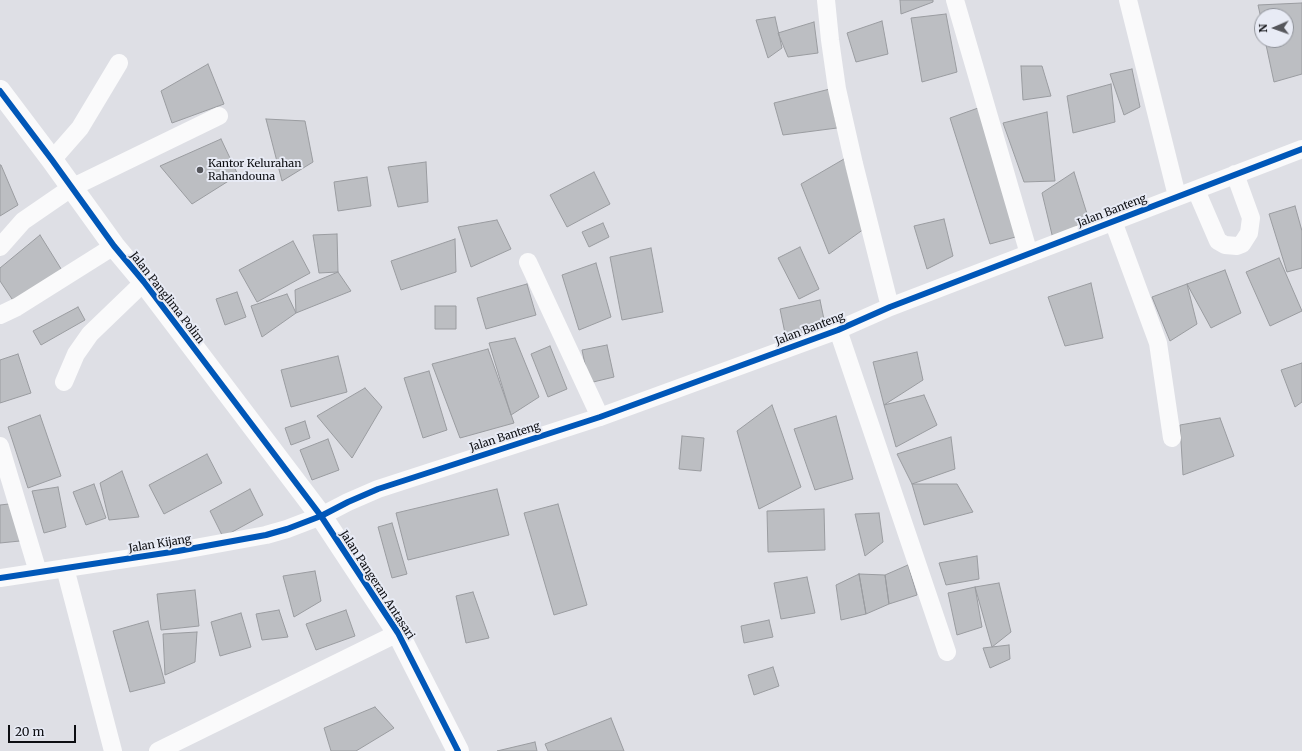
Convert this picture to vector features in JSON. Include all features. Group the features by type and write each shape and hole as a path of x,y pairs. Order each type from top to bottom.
{"street":[{"path":"826,0 837,89 890,307"},
{"path":"955,0 1029,254"},
{"path":"1128,0 1177,196"},
{"path":"52,160 80,128 119,63"},
{"name":"Jalan Panglima Polim","path":"0,92 52,160 114,246 144,282 321,516"},
{"path":"0,247 23,221 71,188 219,116"},
{"name":"Jalan Banteng","path":"321,516 378,489 600,417 838,330 890,307 1302,149"},
{"path":"1196,190 1218,241 1226,245 1242,244 1249,233 1251,218 1235,174"},
{"path":"1113,221 1158,343 1172,438"},
{"path":"0,315 17,307 114,246"},
{"path":"528,262 600,417"},
{"path":"64,382 76,354 90,334 144,282"},
{"path":"838,330 947,652"},
{"path":"0,446 38,572"},
{"name":"Jalan Kijang","path":"0,578 178,551 266,535 321,516"},
{"name":"Jalan Pangeran Antasari","path":"321,516 398,633 458,751"},
{"path":"65,568 113,751"},
{"path":"158,751 398,633"}],"building":[{"path":"900,0 933,0 933,2 901,14"},
{"path":"1302,3 1302,74 1274,82 1267,48 1294,48 1294,8 1259,8 1258,5"},
{"path":"946,14 957,72 922,82 911,18"},
{"path":"775,17 782,48 768,58 756,20"},
{"path":"882,21 888,54 856,62 847,33"},
{"path":"814,22 818,53 788,57 778,33"},
{"path":"208,64 224,104 172,123 161,91"},
{"path":"1021,66 1042,66 1051,96 1023,100"},
{"path":"1132,69 1140,107 1124,115 1110,74"},
{"path":"1111,84 1115,122 1073,133 1067,96"},
{"path":"830,89 837,128 783,135 774,103"},
{"path":"981,107 1019,236 990,244 950,118"},
{"path":"1047,112 1055,181 1024,182 1003,123"},
{"path":"266,119 305,121 313,162 282,181"},
{"name":"Kantor Kelurahan Rahandouna","path":"221,139 238,175 192,204 160,166"},
{"path":"844,159 864,229 829,254 801,184"},
{"path":"426,162 428,202 398,207 388,167"},
{"path":"0,165 18,205 0,216"},
{"path":"594,172 610,204 567,227 550,195"},
{"path":"1074,172 1088,217 1054,243 1042,193"},
{"path":"367,177 371,206 338,211 334,182"},
{"path":"1295,206 1302,231 1302,268 1287,272 1269,214"},
{"path":"944,219 953,256 927,269 914,226"},
{"path":"497,220 511,249 471,267 458,227"},
{"path":"603,223 609,237 589,247 582,232"},
{"path":"337,234 338,272 319,273 313,235"},
{"path":"40,235 63,272 14,302 0,281 0,268"},
{"path":"455,239 456,272 401,290 391,261"},
{"path":"293,241 310,273 257,302 239,270"},
{"path":"800,247 819,289 799,299 778,258"},
{"path":"651,248 663,312 622,320 610,257"},
{"path":"1279,258 1302,311 1270,326 1246,272"},
{"path":"596,263 611,317 579,330 562,275"},
{"path":"1225,270 1241,313 1211,328 1187,284"},
{"path":"338,272 351,291 296,313 295,290"},
{"path":"1091,283 1103,338 1065,346 1048,297"},
{"path":"527,284 536,315 486,329 477,298"},
{"path":"1187,284 1197,324 1170,341 1152,297"},
{"path":"237,292 246,317 225,325 216,299"},
{"path":"287,294 296,313 262,337 251,306"},
{"path":"820,300 826,329 786,338 780,309"},
{"path":"435,306 456,306 456,329 435,329"},
{"path":"78,307 85,320 41,345 33,331"},
{"path":"515,338 539,397 511,415 489,343"},
{"path":"607,345 614,377 589,383 582,350"},
{"path":"550,346 567,389 548,397 531,354"},
{"path":"488,349 514,423 460,438 432,364"},
{"path":"917,352 923,380 884,405 873,362"},
{"path":"18,354 31,393 0,403 0,360"},
{"path":"338,356 347,392 291,407 281,370"},
{"path":"1302,363 1302,402 1295,407 1281,370"},
{"path":"429,371 447,430 423,438 404,378"},
{"path":"365,388 382,407 352,458 317,416"},
{"path":"924,395 937,425 896,447 884,405"},
{"path":"772,405 801,487 759,509 737,431"},
{"path":"40,415 61,476 28,488 8,427"},
{"path":"836,416 853,479 815,490 794,429"},
{"path":"1220,418 1234,456 1183,475 1180,425"},
{"path":"305,421 310,438 291,445 285,428"},
{"path":"682,436 704,438 701,471 679,469"},
{"path":"951,437 955,469 912,484 897,454"},
{"path":"328,439 339,470 312,480 300,450"},
{"path":"207,454 222,483 164,514 149,485"},
{"path":"122,471 139,517 109,520 100,483"},
{"path":"94,484 106,518 86,525 73,492"},
{"path":"912,484 957,484 973,512 924,525"},
{"path":"58,487 66,527 44,533 32,491"},
{"path":"250,489 263,515 223,537 210,511"},
{"path":"497,489 509,535 408,560 396,513"},
{"path":"18,503 20,541 0,543 0,505"},
{"path":"558,504 587,605 554,615 524,513"},
{"path":"824,509 825,550 768,552 767,511"},
{"path":"879,513 883,542 865,556 855,514"},
{"path":"392,523 407,574 392,578 378,527"},
{"path":"977,556 979,579 946,585 939,563"},
{"path":"908,565 917,595 889,604 885,575"},
{"path":"315,571 321,601 294,617 283,576"},
{"path":"859,574 885,575 889,604 866,614"},
{"path":"859,574 866,614 841,620 836,585"},
{"path":"807,577 815,613 781,619 774,583"},
{"path":"999,583 1011,632 992,647 975,587"},
{"path":"975,587 982,627 957,635 948,593"},
{"path":"195,590 199,626 161,630 157,594"},
{"path":"473,592 489,638 466,643 456,596"},
{"path":"279,610 288,637 262,640 256,614"},
{"path":"346,610 355,636 316,650 306,624"},
{"path":"241,613 251,647 220,656 211,622"},
{"path":"769,620 773,637 744,643 741,626"},
{"path":"148,621 165,683 130,692 113,631"},
{"path":"197,632 195,662 165,675 163,634"},
{"path":"1009,645 1010,659 990,668 983,648"},
{"path":"773,667 779,686 754,695 748,675"},
{"path":"375,707 394,728 356,751 331,751 324,728"},
{"path":"611,718 624,751 548,751 545,744"},
{"path":"535,742 537,751 497,751"}],"cycle path":[{"path":"0,91 114,246 144,282 321,516 398,633 458,751"},
{"path":"0,578 178,551 266,535 287,529 321,516 378,489 600,417 838,330 890,307 1302,149"}],"place":[{"name":"Kantor Kelurahan Rahandouna","path":"200,170"}]}
